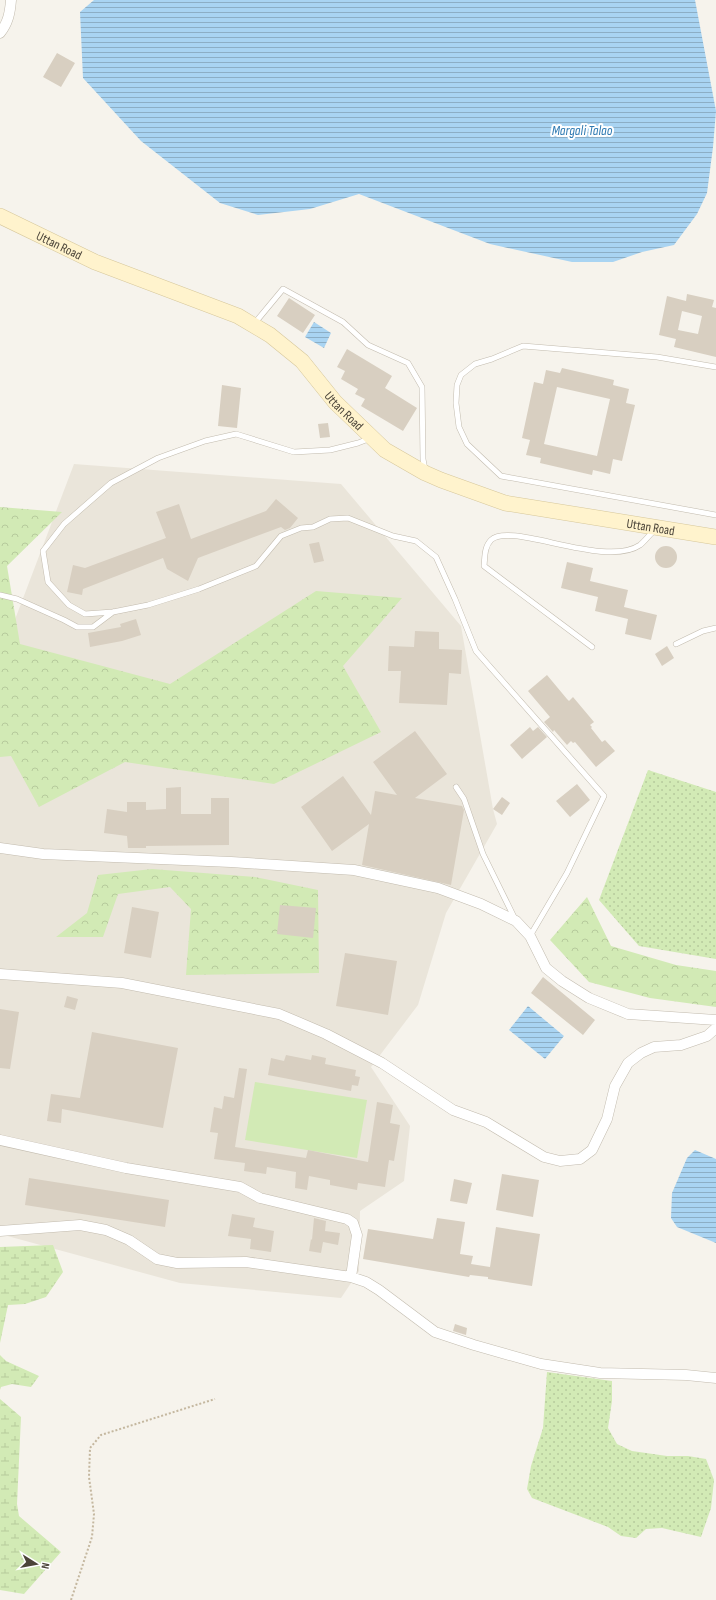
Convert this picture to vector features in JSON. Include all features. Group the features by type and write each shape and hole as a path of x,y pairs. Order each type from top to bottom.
{"main road":[{"name":"Uttan Road","path":"0,216 95,262 238,316 270,335 302,361 335,402 385,450 425,473 505,503 716,537"}],"street":[{"path":"0,33 9,17 11,0"},
{"path":"0,848 43,854 231,862 354,870 438,888 481,904 516,921 530,936 546,968 562,981 590,998 628,1014 716,1020"},
{"path":"0,974 122,983 278,1014 326,1034 382,1063 453,1110 486,1122 544,1157 560,1161 580,1159 592,1150 607,1119 615,1086 628,1063 641,1053 654,1047 681,1045 707,1036 716,1028"},
{"path":"0,1140 126,1168 240,1187 260,1198 347,1219 353,1223 357,1235 351,1277"},
{"path":"0,1231 80,1225 106,1230 129,1240 158,1259 177,1263 246,1262 351,1277 366,1282 379,1290 435,1332 541,1364 600,1373 686,1375 716,1378"}],"lane":[{"path":"253,325 283,288 343,322 368,345 408,363 422,387 423,459 425,473"},
{"path":"716,367 657,358 522,346 492,359 475,364 461,375 456,385 456,403 459,427 466,444 501,476 716,515"},
{"path":"372,438 330,450 294,452 236,434 205,441 158,458 111,482 64,524 44,551 48,582 69,605 85,614 113,612 148,605 199,589 256,566 281,536 301,528 313,527 330,519 348,518 393,536 416,541 436,557 455,598 476,651 604,796 567,873 530,936"},
{"path":"592,647 484,566 486,550 491,540 501,535 520,537 594,551 625,550 639,545 657,528"},
{"path":"0,595 18,599 77,627 93,627 113,612"},
{"path":"676,644 703,631 716,628"},
{"path":"456,788 464,798 483,854 516,921"}],"path":[{"path":"71,1600 92,1537 94,1514 89,1477 90,1448 101,1435 216,1399"}],"shaded area":[{"path":"74,464 341,484 461,626 493,809 497,824 446,913 418,1005 371,1067 410,1126 404,1181 360,1211 359,1271 341,1298 180,1283 0,1234 0,659"}],"green space":[{"path":"0,507 62,512 7,566 20,644 170,684 316,591 402,598 343,666 381,732 274,784 125,762 39,807 11,756 0,757"},
{"path":"648,770 716,792 716,959 639,946 599,900"},
{"path":"152,869 255,877 318,890 319,973 186,975 191,909 170,887 118,894 103,937 56,937 87,913 98,875"},
{"path":"587,897 611,946 676,965 716,971 716,1007 650,998 589,982 550,940"},
{"path":"255,1082 367,1100 357,1158 245,1140"},
{"path":"53,1245 63,1272 46,1297 25,1304 8,1305 0,1343 0,1247"},
{"path":"0,1355 6,1361 39,1376 31,1387 12,1384 1,1387 0,1390"},
{"path":"547,1372 612,1381 612,1401 608,1428 617,1444 632,1451 667,1456 688,1456 706,1459 714,1480 711,1508 701,1537 662,1528 646,1529 636,1538 621,1536 608,1527 532,1498 527,1489 531,1466 543,1428"},
{"path":"0,1399 21,1417 17,1504 19,1516 61,1552 24,1594 0,1590"}],"water":[{"name":"Margali Talao","path":"94,0 695,0 716,111 707,193 697,214 674,245 642,252 613,262 572,262 490,244 359,194 310,209 258,215 220,203 141,141 83,78 80,12"},
{"path":"314,322 331,333 324,348 305,337"},
{"path":"528,1006 564,1036 545,1059 509,1030"},
{"path":"695,1150 716,1159 716,1243 677,1227 671,1218 672,1193 687,1158"}],"building":[{"path":"57,53 75,63 61,87 43,77"},
{"path":"687,294 714,300 712,307 716,308 716,357 674,347 676,339 659,335 667,296 686,301","holes":["682,311 702,316 698,334 678,330"]},
{"path":"289,298 315,315 303,333 277,316"},
{"path":"347,349 392,376 385,388 417,408 403,431 361,406 365,399 355,394 358,389 341,379 345,371 337,367"},
{"path":"562,368 614,380 613,385 629,389 626,403 635,405 622,461 613,459 610,474 593,470 592,475 540,463 541,458 526,455 530,440 522,438 534,382 543,384 546,370 560,373","holes":["557,387 610,399 597,456 544,444"]},
{"path":"222,385 241,388 237,428 218,426"},
{"path":"328,423 330,437 320,438 318,424"},
{"path":"276,499 298,518 290,528 285,530 281,527 198,558 188,581 167,569 163,558 83,589 82,595 67,592 73,565 85,568 166,538 156,512 179,504 191,539 266,511"},
{"path":"319,542 324,561 314,563 309,544"},
{"path":"666,546 674,549 677,557 674,565 666,568 658,565 655,557 658,549"},
{"path":"567,562 593,568 590,581 628,590 624,607 657,615 651,640 625,634 628,619 595,611 598,597 561,588"},
{"path":"136,619 141,635 122,641 90,647 88,633 121,627 120,624"},
{"path":"415,631 439,632 439,649 462,650 461,674 449,673 447,705 399,703 401,671 388,671 389,646 414,647"},
{"path":"667,646 674,658 662,666 655,654"},
{"path":"547,675 569,701 573,697 594,722 590,725 592,727 591,728 602,742 605,740 615,751 596,767 575,742 573,743 571,741 567,745 554,730 553,732 544,722 550,717 528,691"},
{"path":"530,727 533,731 538,727 547,737 522,759 510,745"},
{"path":"415,731 447,774 415,798 462,806 464,810 451,885 362,865 369,824 332,851 301,807 343,776 371,815 375,791 397,795 373,762"},
{"path":"577,784 590,800 570,817 556,801"},
{"path":"181,787 181,814 211,814 211,798 229,798 229,845 146,846 146,848 128,848 127,836 104,833 107,809 127,812 127,802 146,802 146,810 166,809 166,788"},
{"path":"502,797 510,803 502,815 493,809"},
{"path":"280,905 316,908 313,938 277,934"},
{"path":"132,907 159,912 151,958 124,953"},
{"path":"345,953 397,961 388,1015 336,1006"},
{"path":"543,977 595,1020 583,1035 531,993"},
{"path":"67,996 78,999 75,1010 64,1007"},
{"path":"0,1009 19,1012 10,1069 0,1068"},
{"path":"92,1032 178,1048 163,1128 62,1109 61,1123 47,1121 51,1094 80,1098"},
{"path":"286,1055 311,1060 312,1055 326,1058 325,1064 356,1070 355,1076 360,1077 358,1086 352,1085 351,1091 268,1075 271,1058 284,1061"},
{"path":"239,1068 247,1069 235,1147 306,1158 308,1150 368,1162 377,1102 393,1105 390,1123 400,1125 394,1161 389,1160 385,1187 358,1183 357,1190 330,1185 330,1180 309,1176 307,1190 295,1188 296,1172 267,1167 266,1174 244,1171 245,1163 214,1159 218,1133 210,1132 214,1107 222,1109 224,1096 234,1098"},
{"path":"502,1174 539,1180 533,1217 496,1210"},
{"path":"29,1178 169,1200 165,1227 25,1205"},
{"path":"454,1179 472,1183 467,1204 450,1201"},
{"path":"232,1214 255,1218 253,1227 274,1231 271,1252 250,1249 251,1239 228,1236"},
{"path":"314,1218 326,1221 325,1231 340,1233 338,1245 323,1242 321,1253 309,1251 311,1239 312,1240"},
{"path":"437,1218 465,1222 460,1254 473,1256 471,1264 490,1267 496,1227 540,1234 532,1286 488,1279 488,1277 470,1275 469,1277 363,1259 368,1229 433,1239"},
{"path":"455,1324 467,1328 466,1335 453,1331"}]}
